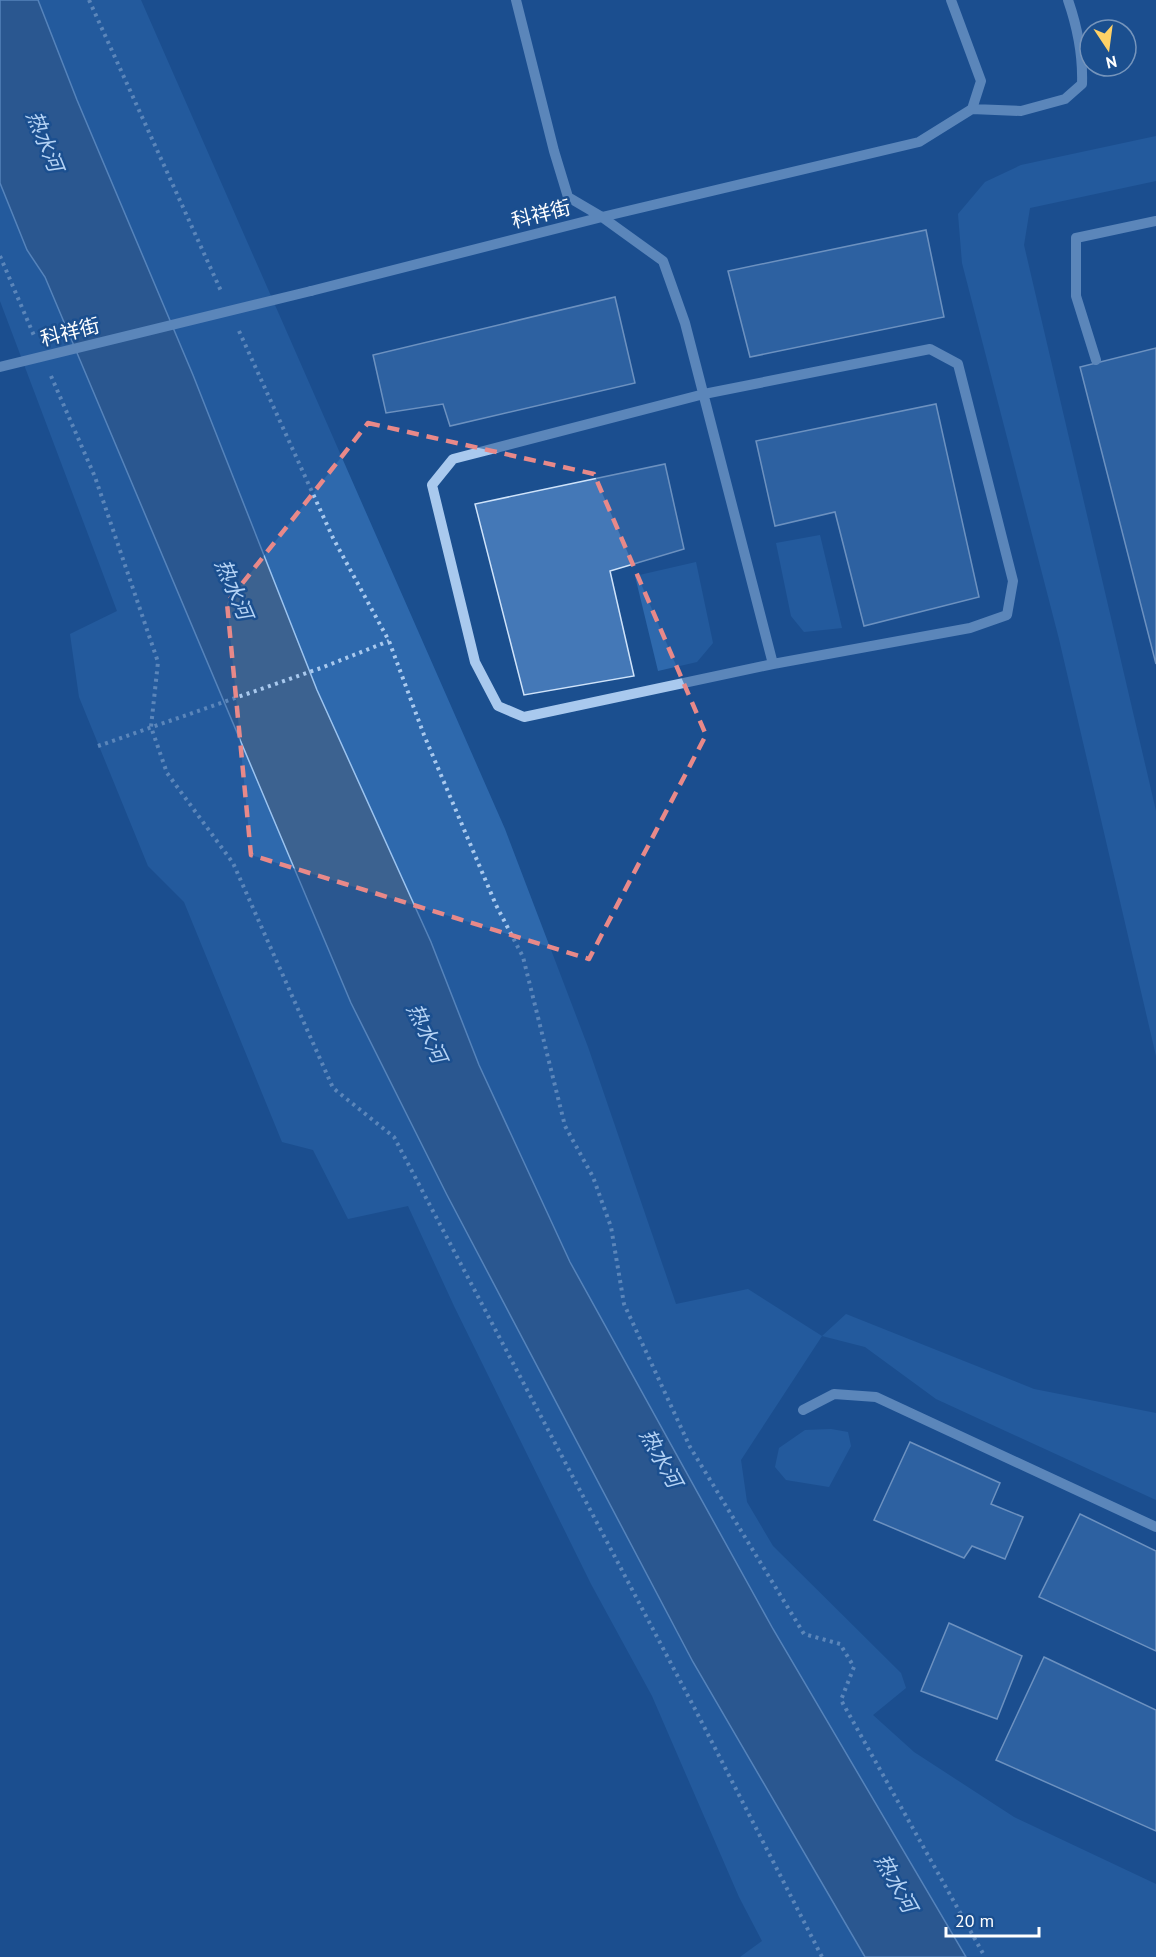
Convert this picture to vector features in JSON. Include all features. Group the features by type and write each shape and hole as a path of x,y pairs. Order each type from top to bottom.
{"street":[{"path":"516,0 568,197 602,217 663,261 685,322 773,664"},
{"path":"951,0 981,81 972,109 1021,111 1065,99 1082,84 1083,69 1074,17 1068,0"},
{"name":"科祥街","path":"0,367 602,217 919,142 972,109"},
{"path":"1096,360 1076,296 1076,238 1156,220"},
{"path":"930,349 958,364 1013,582 1007,615 970,628 773,664 524,717 498,706 475,662 432,485 453,459 704,394 930,349"},
{"path":"803,1410 834,1394 876,1397 1156,1527"}],"path":[{"path":"88,0 223,294"},
{"path":"0,256 36,340"},
{"path":"237,327 333,538 389,641 424,735 496,905 523,957 565,1126 593,1177 611,1227 624,1304 690,1447 804,1634 840,1644 854,1667 841,1700 985,1957"},
{"path":"50,372 95,477 158,662 151,727 167,773 233,863 333,1088 394,1137 681,1682 822,1957"},
{"path":"98,746 321,668 389,641"}],"highlighted area":[{"path":"368,423 594,474 706,735 589,959 251,855 227,603"}],"shaded area":[{"path":"38,0 141,0 505,829 588,1047 676,1304 748,1289 822,1336 741,1460 747,1502 773,1546 901,1673 906,1688 873,1715 914,1752 1014,1817 1156,1884 1156,1957 966,1957 773,1630 570,1262 479,1065 431,942 317,690 193,375 77,100"},
{"path":"1156,136 1156,181 1030,208 1024,245 1156,811 1156,1056 1059,639 962,263 958,214 985,182 1021,165"},
{"path":"0,183 27,250 45,276 351,1003 447,1195 693,1662 865,1957 740,1957 762,1941 739,1897 652,1696 591,1584 454,1306 408,1206 348,1219 313,1150 282,1142 184,902 148,866 79,697 70,634 117,611 0,301"},
{"path":"820,535 842,628 804,632 791,616 776,543"},
{"path":"696,562 713,643 697,662 658,671 635,576"},
{"path":"846,1314 1034,1389 1156,1413 1156,1500 936,1399 865,1347 822,1336"},
{"path":"831,1429 848,1432 851,1446 829,1487 786,1480 775,1467 779,1448 805,1430"}],"water":[{"name":"热水河","path":"0,0 38,0 77,100 193,375 317,690 431,942 479,1065 570,1262 773,1629 966,1957 865,1957 693,1662 447,1195 351,1003 45,277 27,250 0,183"}],"building":[{"path":"926,230 944,317 750,357 728,271"},
{"path":"615,297 635,383 450,426 443,404 386,413 373,355"},
{"path":"1156,348 1156,664 1080,367"},
{"path":"936,404 979,597 864,626 835,512 775,526 756,441"},
{"path":"665,464 684,549 610,571 634,676 524,695 475,504"},
{"path":"910,1442 1000,1483 991,1504 1023,1517 1005,1559 972,1546 964,1558 874,1520"},
{"path":"1080,1514 1156,1551 1156,1651 1039,1597"},
{"path":"949,1623 1022,1656 997,1719 921,1691"},
{"path":"1044,1657 1156,1710 1156,1831 996,1760"}]}
